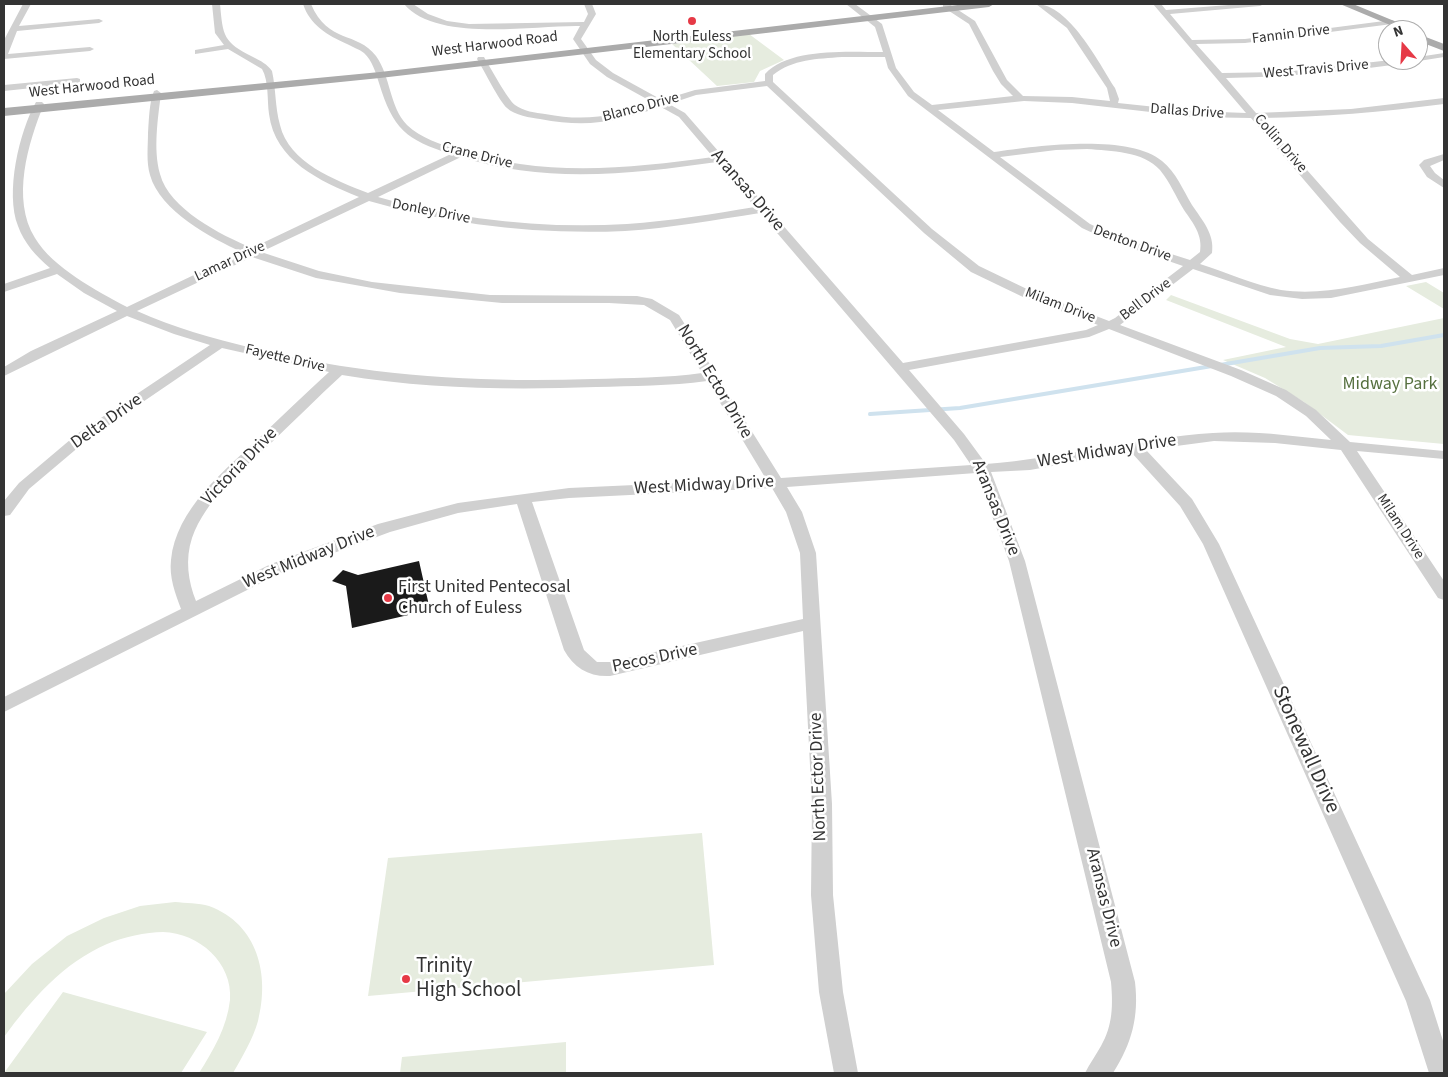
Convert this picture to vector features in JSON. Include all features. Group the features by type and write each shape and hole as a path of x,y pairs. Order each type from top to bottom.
{"main road":[{"name":"West Harwood Road","path":"4,112 380,73 951,5 989,4"},
{"path":"1336,4 1380,20"},
{"path":"1345,4 1381,20"},
{"path":"1428,37 1444,43"},
{"path":"1428,41 1444,48"},
{"name":"West Harwood Road","path":"4,108 38,107"}],"street":[{"path":"27,4 8,40 4,56 90,49"},
{"path":"198,52 229,46 219,33 216,4"},
{"name":"Crane Drive","path":"307,4 311,16 321,28 366,50 380,73 394,112 404,127 422,140 458,155 508,165 580,171 639,170 720,159"},
{"path":"408,4 428,18 466,25 495,27 559,23 587,24"},
{"path":"582,50 577,36 587,24 592,14 588,4"},
{"name":"Denton Drive","path":"850,4 868,16 881,30 886,55 902,85 1086,226 1114,239 1274,292 1301,296 1331,294 1444,272"},
{"path":"1040,4 1070,26 1110,88 1115,99 1113,105"},
{"name":"Collin Drive","path":"1157,4 1256,116 1344,220 1364,241 1410,278"},
{"path":"1164,12 1193,12 1260,4"},
{"path":"951,5 972,23 997,71 1021,99"},
{"path":"13,29 99,21"},
{"name":"Fannin Drive","path":"1190,42 1245,41 1378,24"},
{"name":"Donley Drive","path":"229,46 264,66 268,71 276,125 282,141 290,152 316,174 348,190 388,204 454,218 570,228 656,225 763,208"},
{"name":"Aransas Drive","path":"582,50 593,62 610,75 682,115 972,453 982,469 1016,561 1123,982 1125,1012 1117,1040 1105,1064 1098,1073"},
{"path":"769,83 769,74 772,70 795,61 850,55 886,55"},
{"path":"1428,58 1444,56"},
{"name":"Blanco Drive","path":"482,61 511,107 532,115 566,121 594,121 620,117 695,93 769,83"},
{"name":"West Travis Drive","path":"1219,76 1284,75 1378,64"},
{"path":"4,88 77,81"},
{"name":"Milam Drive","path":"769,83 928,232 962,259 1010,287 1263,384 1311,413 1346,446 1444,594"},
{"name":"North Ector Drive","path":"157,95 153,158 156,178 171,200 198,224 250,252 315,274 389,289 466,297 525,300 623,299 648,302 675,318 794,512 808,554 822,804 822,895 831,992 846,1073"},
{"name":"Dallas Drive","path":"930,108 1021,99 1060,99 1172,112 1256,116 1363,112 1444,102"},
{"name":"Fayette Drive","path":"38,107 18,179 22,220 28,238 59,269 125,312 188,335 283,361 393,378 496,384 574,384 689,379 710,376"},
{"name":"Bell Drive","path":"898,368 1089,333 1119,321 1206,253 1208,246 1204,231 1166,171 1156,160 1129,151 1080,145 1049,146 992,155"},
{"name":"Lamar Drive","path":"4,372 36,354 458,155"},
{"path":"1444,157 1424,165 1431,175 1444,184"},
{"path":"4,288 59,269"},
{"name":"Delta Drive","path":"4,511 24,486 82,438 220,344"},
{"name":"Victoria Drive","path":"191,611 183,596 178,559 193,518 202,503 222,481 338,371"},
{"name":"West Midway Drive","path":"4,705 277,568 384,528 458,508 569,493 776,483 1030,465 1135,446 1214,437 1275,439 1444,455"},
{"name":"Stonewall Drive","path":"1135,446 1186,503 1211,544 1418,1000 1441,1073"},
{"name":"Pecos Drive","path":"523,498 573,650 585,665 600,670 610,669 813,623"}],"green space":[{"path":"749,34 784,60 760,71 754,82 717,86 672,44"},
{"path":"1426,282 1444,293 1444,309 1406,286"},
{"name":"Midway Park","path":"1171,295 1290,339 1318,344 1444,318 1444,444 1348,435 1304,402 1265,378 1223,360 1286,347 1166,300"},
{"path":"702,833 714,965 368,996 388,858"},
{"path":"175,902 205,905 226,914 239,925 249,938 256,953 261,969 262,986 258,1021 233,1073 199,1073 223,1029 230,1000 229,986 220,962 211,952 201,944 176,934 156,932 135,935 113,941 91,952 76,961 50,983 4,1037 4,994 32,964 67,936 104,918 140,906"},
{"path":"63,992 207,1032 181,1073 4,1073"},
{"path":"566,1042 566,1073 400,1073 402,1057"}],"building":[{"name":"First United Pentecosal Church of Euless","path":"419,561 430,610 352,628 346,586 332,581 343,570 358,575"}],"waterway":[{"path":"1220,365 1320,348 1381,346 1444,335"},
{"path":"870,414 960,408 1212,366"}],"place":[{"name":"North Euless Elementary School","path":"692,21"},
{"name":"First United Pentecosal Church of Euless","path":"388,598"},
{"name":"Trinity High School","path":"406,979"}]}
